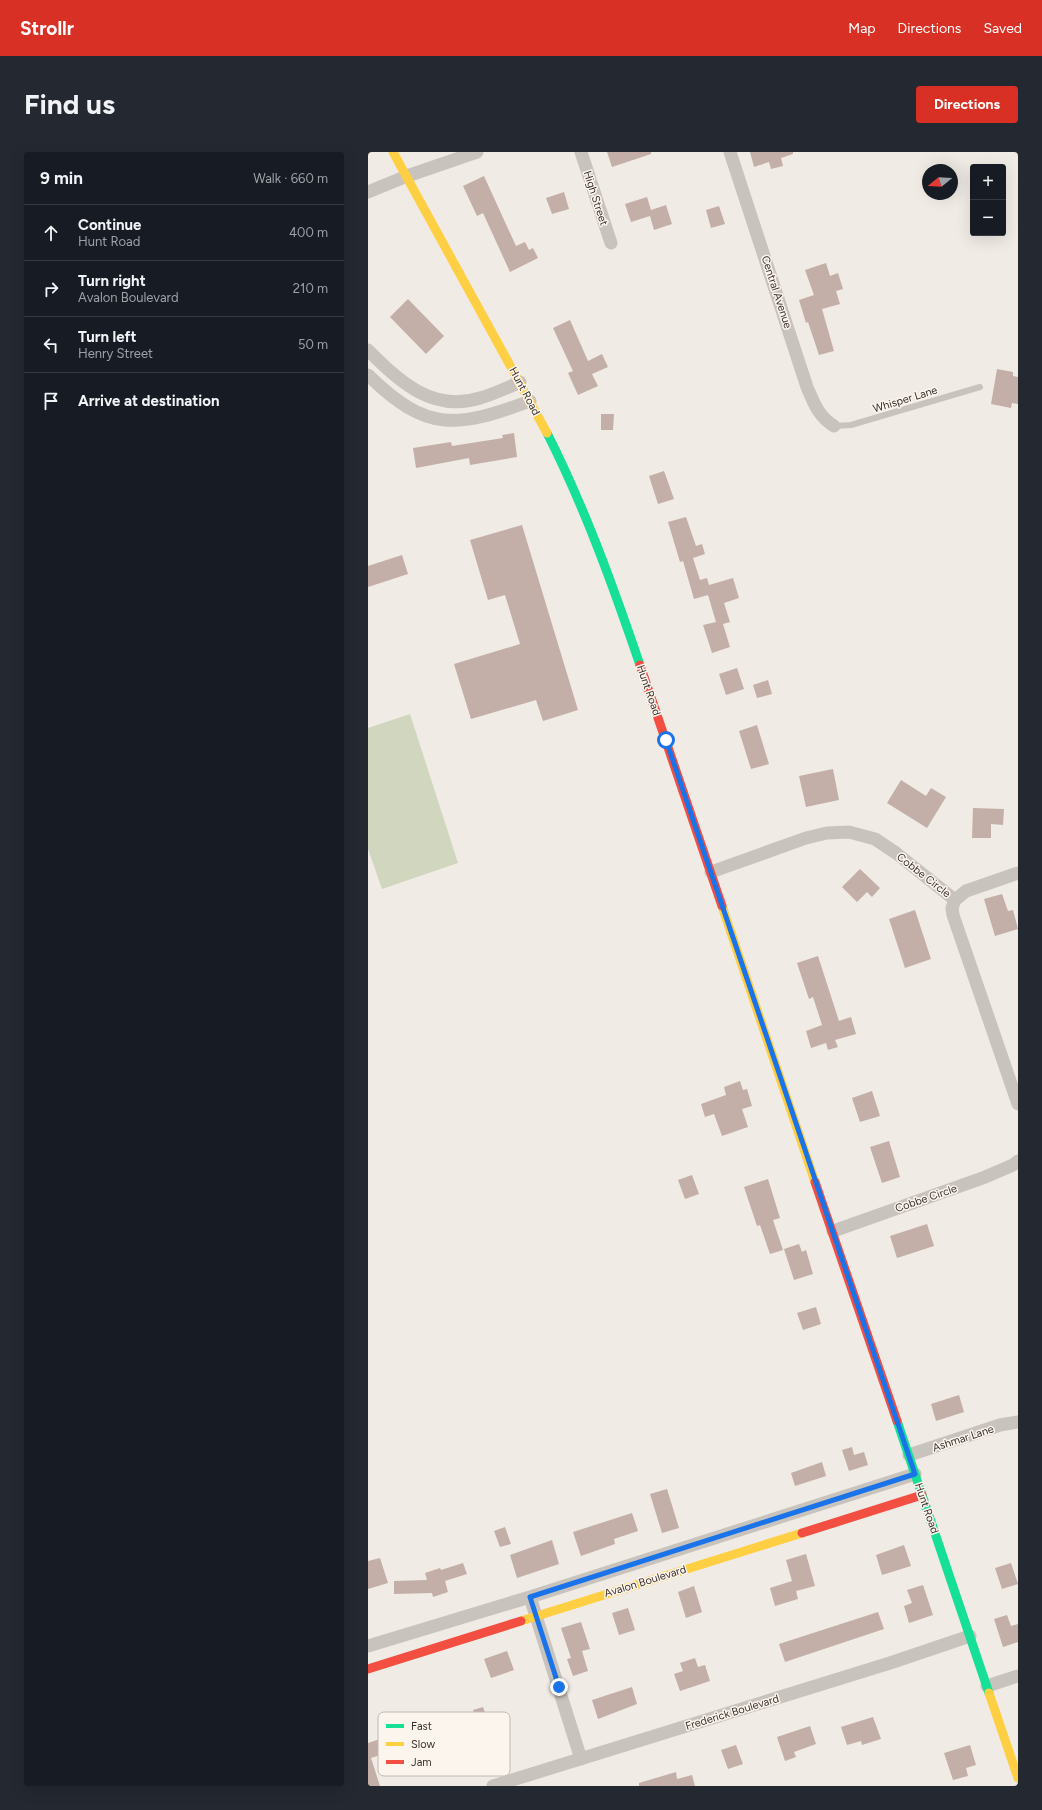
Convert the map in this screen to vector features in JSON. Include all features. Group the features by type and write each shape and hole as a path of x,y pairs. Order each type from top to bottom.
{"street":[{"name":"Hunt Road","path":"393,152 530,401 568,475 603,557 988,1686 1018,1778"},
{"path":"368,192 407,176 477,152"},
{"name":"High Street","path":"580,152 611,243"},
{"name":"Central Avenue","path":"730,152 807,387 816,408 824,420 834,426"},
{"path":"368,350 403,383 434,399 449,402 466,401 480,398 520,382"},
{"path":"368,375 384,391 401,403 417,413 434,419 456,421 491,415 530,401"},
{"name":"Cobbe Circle","path":"711,872 806,838 828,833 849,832 875,839 896,853 955,900 952,908 953,915 1018,1104"},
{"path":"955,900 966,891 1018,873"},
{"name":"Cobbe Circle","path":"833,1231 985,1177 1013,1165 1018,1161"},
{"name":"Ashmar Lane","path":"909,1455 1000,1425 1018,1422"},
{"name":"Avalon Boulevard","path":"368,1646 530,1597 915,1474"},
{"name":"Avalon Boulevard","path":"368,1669 922,1495"},
{"path":"530,1597 537,1615 581,1759"},
{"name":"Frederick Boulevard","path":"493,1786 882,1666 970,1636"},
{"path":"988,1686 1018,1676"}],"lane":[{"name":"Whisper Lane","path":"834,426 851,425 980,387"}],"green space":[{"path":"410,714 458,863 382,889 368,849 368,728"}],"building":[{"path":"607,152 651,152 651,154 612,167"},
{"path":"750,152 793,152 793,154 781,158 783,166 771,169 769,162 754,167"},
{"path":"484,176 516,246 525,242 529,250 533,248 538,258 510,272 483,213 477,216 463,186"},
{"path":"564,192 569,209 552,214 546,198"},
{"path":"647,197 651,210 666,205 672,224 654,230 650,216 631,222 625,204"},
{"path":"719,206 725,224 711,228 706,210"},
{"path":"826,263 830,276 838,273 843,289 836,291 840,304 822,309 834,351 819,355 808,322 806,323 799,300 814,295 805,270"},
{"path":"408,299 444,336 426,354 390,317"},
{"path":"570,320 588,361 602,354 608,367 592,374 598,386 578,395 568,373 573,371 553,328"},
{"path":"997,369 1013,372 1013,376 1018,377 1018,404 1012,403 1011,408 991,404"},
{"path":"601,414 614,414 613,430 601,430"},
{"path":"514,433 517,457 470,465 469,458 416,468 413,448 451,442 452,446 503,438 502,435"},
{"path":"664,471 674,499 658,504 649,476"},
{"path":"686,517 696,546 702,544 705,554 693,558 700,580 707,578 709,585 733,578 739,598 724,603 730,622 723,624 730,647 712,653 703,625 716,622 708,595 694,599 683,561 680,562 668,522"},
{"path":"522,525 578,710 543,721 536,700 471,719 454,664 520,644 505,595 488,600 470,540"},
{"path":"402,555 408,574 368,587 368,566"},
{"path":"737,668 744,689 726,695 719,674"},
{"path":"768,680 772,694 757,698 753,685"},
{"path":"757,725 769,764 751,769 739,731"},
{"path":"833,769 839,800 806,807 799,776"},
{"path":"901,780 926,796 931,788 946,797 927,828 887,803"},
{"path":"973,808 1004,809 1003,825 991,824 991,838 972,838"},
{"path":"860,869 880,888 872,897 867,892 857,902 842,887"},
{"path":"1002,894 1008,911 1013,910 1018,929 995,936 984,899"},
{"path":"915,910 931,959 905,968 889,919"},
{"path":"818,956 839,1021 851,1017 856,1034 835,1040 838,1047 828,1050 826,1043 811,1048 806,1031 822,1025 813,997 809,999 797,963"},
{"path":"740,1081 743,1090 747,1089 752,1106 742,1109 748,1127 722,1136 714,1114 705,1117 701,1104 726,1095 724,1087"},
{"path":"872,1091 880,1116 860,1122 852,1098"},
{"path":"889,1141 900,1177 882,1183 870,1147"},
{"path":"692,1175 699,1194 685,1199 678,1180"},
{"path":"768,1179 780,1218 773,1220 783,1250 770,1254 760,1225 757,1226 744,1187"},
{"path":"927,1224 934,1246 897,1258 890,1236"},
{"path":"799,1244 802,1252 806,1250 813,1274 794,1280 784,1249"},
{"path":"816,1307 821,1324 803,1330 797,1313"},
{"path":"959,1395 964,1412 936,1421 931,1404"},
{"path":"852,1447 854,1455 864,1452 868,1465 849,1471 842,1450"},
{"path":"822,1462 826,1476 795,1486 791,1473"},
{"path":"667,1489 679,1528 662,1533 650,1494"},
{"path":"632,1513 638,1531 614,1539 615,1544 581,1556 573,1532"},
{"path":"505,1527 511,1544 500,1547 494,1531"},
{"path":"552,1540 559,1564 517,1578 510,1555"},
{"path":"904,1545 911,1566 882,1575 876,1555"},
{"path":"806,1554 815,1586 796,1591 798,1599 775,1606 770,1588 792,1581 786,1560"},
{"path":"380,1558 388,1583 368,1589 368,1561"},
{"path":"463,1563 467,1574 445,1581 448,1592 433,1597 432,1593 394,1594 394,1581 427,1580 425,1573"},
{"path":"1011,1563 1018,1584 1002,1589 995,1568"},
{"path":"923,1585 933,1615 909,1623 904,1606 912,1603 907,1590"},
{"path":"694,1586 702,1612 686,1618 678,1592"},
{"path":"628,1608 635,1630 619,1635 612,1613"},
{"path":"878,1612 884,1629 785,1662 779,1644"},
{"path":"1007,1615 1011,1626 1018,1624 1018,1642 1003,1647 994,1619"},
{"path":"581,1622 590,1649 582,1651 588,1671 573,1676 567,1659 571,1658 561,1628"},
{"path":"507,1651 514,1670 491,1678 484,1659"},
{"path":"695,1658 698,1667 705,1665 710,1681 680,1691 674,1674 683,1671 680,1663"},
{"path":"632,1687 637,1704 598,1719 592,1700"},
{"path":"483,1707 485,1712 474,1712 473,1710"},
{"path":"873,1717 881,1739 862,1745 861,1741 847,1745 841,1727"},
{"path":"810,1726 816,1744 794,1752 796,1757 785,1761 777,1737"},
{"path":"378,1740 378,1756 371,1758 380,1786 368,1786 368,1743"},
{"path":"736,1745 743,1764 728,1769 721,1750"},
{"path":"970,1745 976,1765 966,1768 968,1776 953,1780 944,1753"},
{"path":"676,1772 677,1779 692,1775 695,1786 639,1786 639,1783"}],"traffic: fast":[{"path":"547,433 574,490 598,548 640,665"},
{"path":"897,1421 989,1693"}],"traffic: slow":[{"path":"393,152 547,433"},
{"path":"722,906 815,1182"},
{"path":"521,1621 802,1533"},
{"path":"989,1693 1018,1778"}],"traffic: jam":[{"path":"640,665 722,906"},
{"path":"815,1182 897,1421"},
{"path":"802,1533 922,1495"},
{"path":"368,1669 521,1621"}],"route":[{"path":"559,1687 530,1597 915,1474 666,740"}]}
